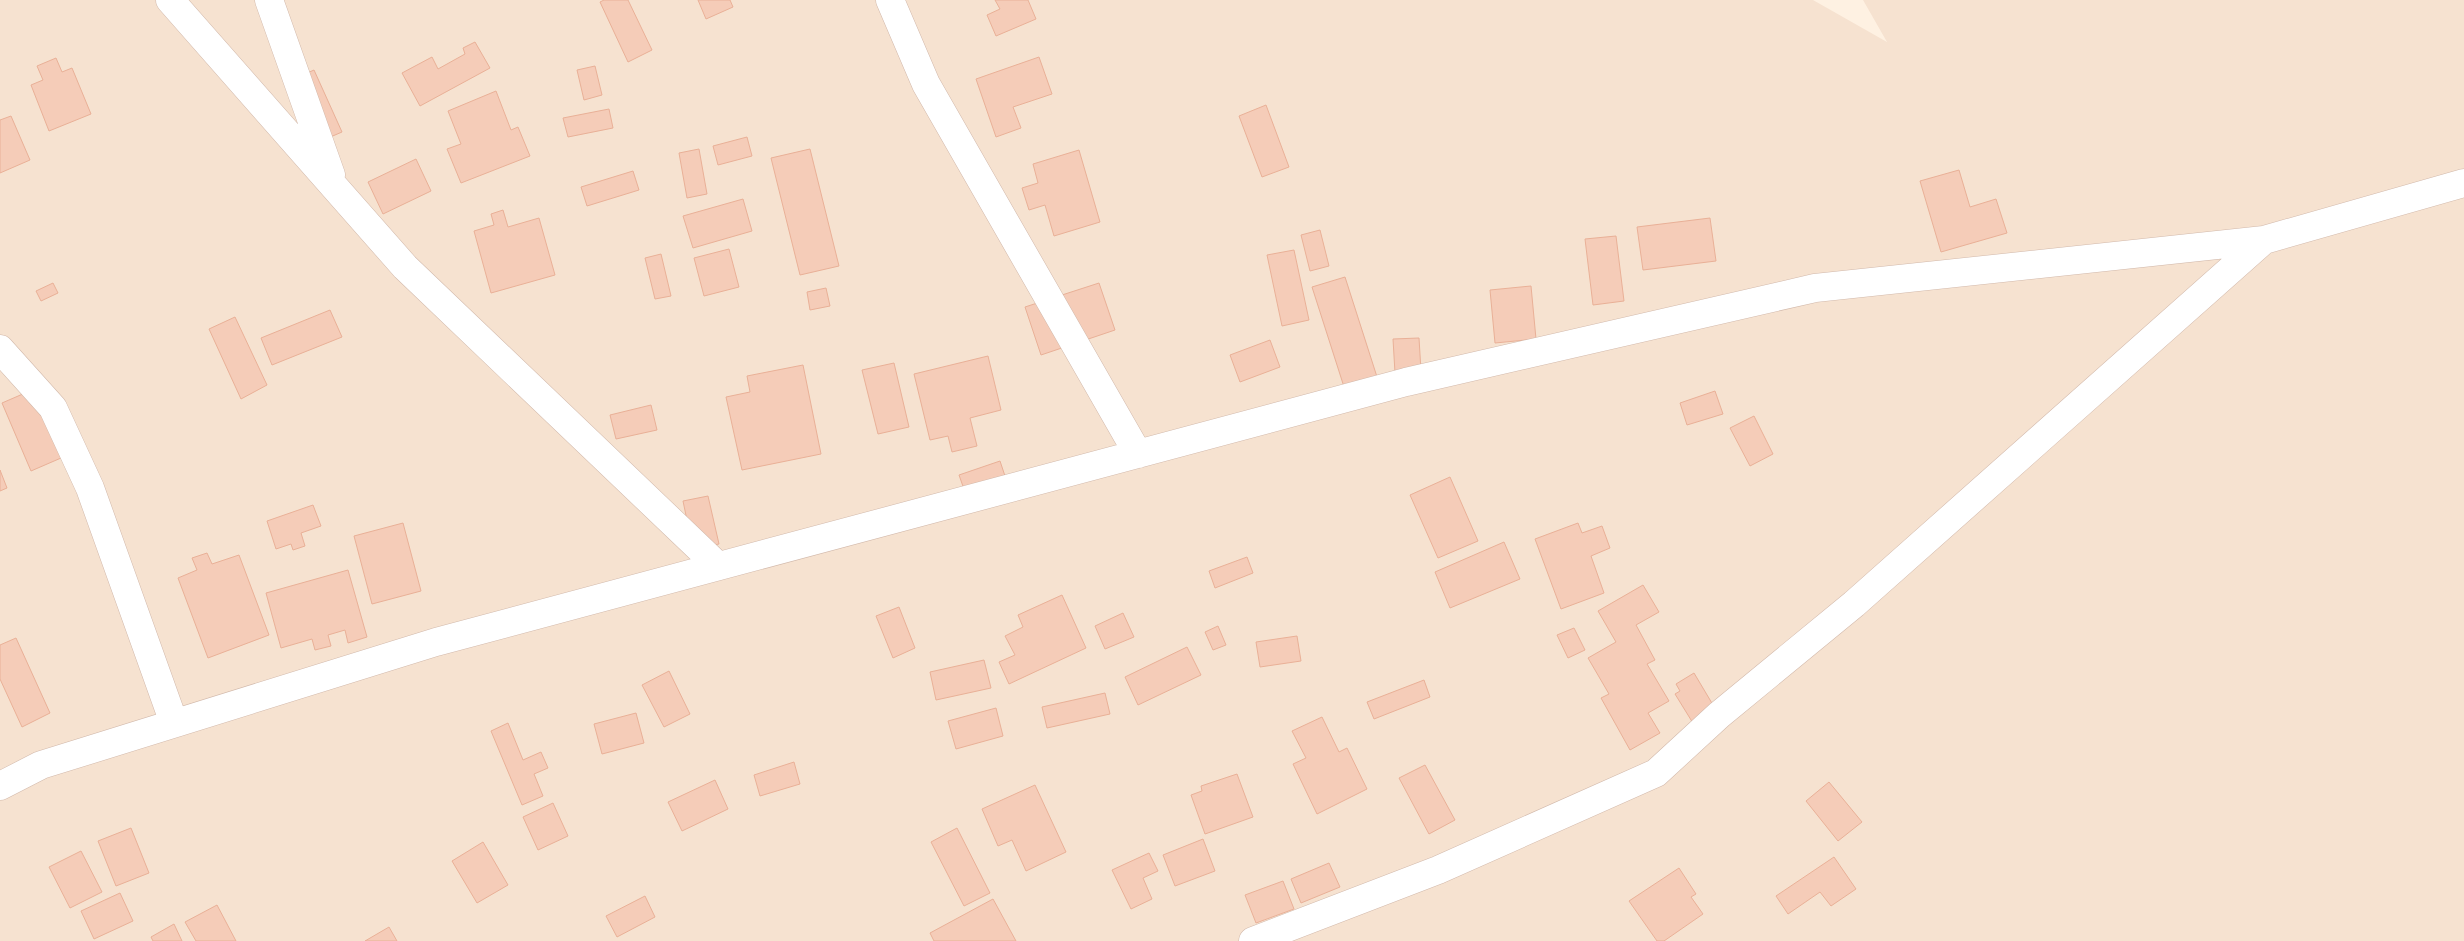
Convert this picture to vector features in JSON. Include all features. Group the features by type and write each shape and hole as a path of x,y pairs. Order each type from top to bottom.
{"street":[{"path":"170,0 405,267 718,566"},
{"path":"268,0 336,188"},
{"path":"890,0 926,84 1138,454"},
{"path":"0,786 41,765 436,642 1406,382 1814,288 2264,240 2464,183"},
{"path":"1254,941 1438,870 1656,772 1719,715 1854,604 2264,240"},
{"path":"0,349 53,408 90,488 174,723"}],"shaded area":[{"path":"0,0 1813,0 1887,42 1863,0 2464,0 2464,941 0,941"}],"building":[{"path":"604,0 628,0 652,50 628,62 600,2"},
{"path":"698,0 730,0 733,7 706,19"},
{"path":"995,0 1028,0 1036,19 996,36 987,15 1000,9"},
{"path":"475,42 490,68 420,106 402,73 432,57 438,69 465,54 463,48"},
{"path":"1039,57 1052,94 1013,107 1021,128 996,137 976,79"},
{"path":"56,58 62,72 72,68 91,114 49,131 31,85 43,80 37,66"},
{"path":"595,66 602,95 584,100 577,70"},
{"path":"314,70 342,132 314,144 287,82"},
{"path":"496,91 511,130 518,127 530,156 461,183 447,149 461,144 448,111"},
{"path":"1266,105 1289,167 1262,177 1239,116"},
{"path":"609,109 613,128 568,137 563,118"},
{"path":"11,116 30,160 0,173 0,120"},
{"path":"747,137 752,156 718,165 713,146"},
{"path":"699,149 707,194 687,198 679,153"},
{"path":"810,149 839,266 800,275 771,158"},
{"path":"1079,150 1100,222 1054,236 1045,205 1029,210 1022,188 1038,183 1033,164"},
{"path":"416,159 431,191 383,214 368,182"},
{"path":"1959,170 1970,207 1996,199 2007,233 1941,252 1920,181"},
{"path":"633,171 639,190 587,206 581,187"},
{"path":"743,199 752,231 693,248 683,216"},
{"path":"503,210 508,227 539,218 555,275 491,293 474,231 494,225 491,214"},
{"path":"1710,218 1716,261 1643,270 1637,227"},
{"path":"1320,230 1329,266 1310,271 1301,235"},
{"path":"1616,236 1624,301 1593,305 1585,239"},
{"path":"729,249 739,287 704,296 694,258"},
{"path":"1294,250 1309,320 1282,326 1267,255"},
{"path":"661,254 671,296 655,299 645,258"},
{"path":"1345,277 1378,380 1345,390 1312,287"},
{"path":"53,283 58,293 41,301 36,291"},
{"path":"1099,283 1115,330 1041,355 1025,307"},
{"path":"1531,286 1536,339 1495,343 1490,290"},
{"path":"826,288 830,306 810,310 807,292"},
{"path":"330,310 342,337 272,365 261,338"},
{"path":"235,317 267,385 241,399 209,329"},
{"path":"1419,338 1421,371 1395,373 1393,339"},
{"path":"1270,340 1280,367 1240,382 1230,355"},
{"path":"988,356 1001,410 970,418 977,446 952,452 948,436 930,440 914,374"},
{"path":"894,363 909,427 878,434 862,370"},
{"path":"803,365 821,454 742,470 726,397 750,392 747,376"},
{"path":"32,390 61,458 31,471 2,403"},
{"path":"1715,391 1723,414 1687,425 1680,403"},
{"path":"651,405 657,430 616,439 610,415"},
{"path":"1754,416 1773,454 1750,466 1730,428"},
{"path":"1000,461 1006,479 965,492 959,475"},
{"path":"0,470 7,488 0,491"},
{"path":"1450,477 1478,541 1438,558 1410,495"},
{"path":"708,496 719,544 693,549 683,501"},
{"path":"313,505 321,526 301,533 305,546 293,550 291,544 276,549 267,521"},
{"path":"403,523 421,591 372,604 354,536"},
{"path":"1578,523 1582,533 1602,526 1610,548 1591,556 1604,593 1561,609 1535,539"},
{"path":"1504,542 1520,579 1450,608 1435,572"},
{"path":"207,553 212,564 239,555 269,635 208,658 178,578 197,570 192,558"},
{"path":"1247,557 1253,573 1215,588 1209,571"},
{"path":"348,570 367,637 348,643 345,630 328,635 331,646 315,650 312,639 281,648 266,593"},
{"path":"1643,585 1659,612 1636,625 1655,660 1647,664 1669,701 1648,713 1660,733 1630,750 1601,698 1609,694 1588,658 1616,642 1598,611"},
{"path":"1062,595 1086,648 1009,684 999,662 1015,655 1005,636 1023,627 1018,615"},
{"path":"899,607 915,648 893,658 876,616"},
{"path":"1123,613 1134,637 1105,649 1095,626"},
{"path":"1218,626 1226,645 1213,650 1205,632"},
{"path":"1574,628 1585,650 1568,658 1557,635"},
{"path":"1297,636 1301,661 1260,667 1256,642"},
{"path":"16,638 50,713 22,727 0,679 0,645"},
{"path":"1187,647 1201,675 1138,705 1125,677"},
{"path":"984,660 991,688 936,700 930,672"},
{"path":"669,671 690,714 664,727 642,685"},
{"path":"1694,673 1719,715 1696,728 1675,694 1680,691 1676,684"},
{"path":"1424,680 1430,697 1374,719 1367,702"},
{"path":"1105,693 1110,714 1047,728 1042,707"},
{"path":"996,708 1003,736 956,749 948,721"},
{"path":"636,713 644,743 602,754 594,724"},
{"path":"1322,717 1339,752 1347,748 1367,789 1317,814 1293,764 1306,758 1292,731"},
{"path":"508,723 523,760 541,752 548,768 534,774 543,796 522,805 491,731"},
{"path":"794,762 800,784 760,796 754,775"},
{"path":"1425,765 1455,820 1429,834 1399,778"},
{"path":"1237,774 1253,817 1205,834 1191,795 1202,791 1201,786"},
{"path":"715,780 728,809 682,831 668,802"},
{"path":"1829,782 1862,822 1838,841 1806,801"},
{"path":"1035,785 1066,852 1026,871 1012,840 998,846 982,809"},
{"path":"553,803 568,836 538,850 523,817"},
{"path":"131,828 149,873 116,886 98,841"},
{"path":"957,828 990,893 964,906 931,842"},
{"path":"1203,839 1215,871 1175,886 1163,855"},
{"path":"483,842 508,885 477,903 452,861"},
{"path":"81,851 102,892 70,908 49,867"},
{"path":"1149,853 1158,871 1143,878 1152,899 1131,909 1112,870"},
{"path":"1834,857 1856,889 1831,906 1820,892 1788,914 1776,896"},
{"path":"1329,863 1340,887 1301,903 1291,879"},
{"path":"1679,868 1696,894 1691,897 1703,914 1664,941 1657,941 1629,901"},
{"path":"1283,881 1294,909 1256,923 1245,895"},
{"path":"120,893 133,921 94,939 81,911"},
{"path":"645,896 655,917 617,937 606,916"},
{"path":"993,899 1016,941 934,941 930,933"},
{"path":"217,905 236,941 196,941 185,922"},
{"path":"174,924 182,941 153,941 151,937"},
{"path":"389,927 397,941 365,941"}]}
